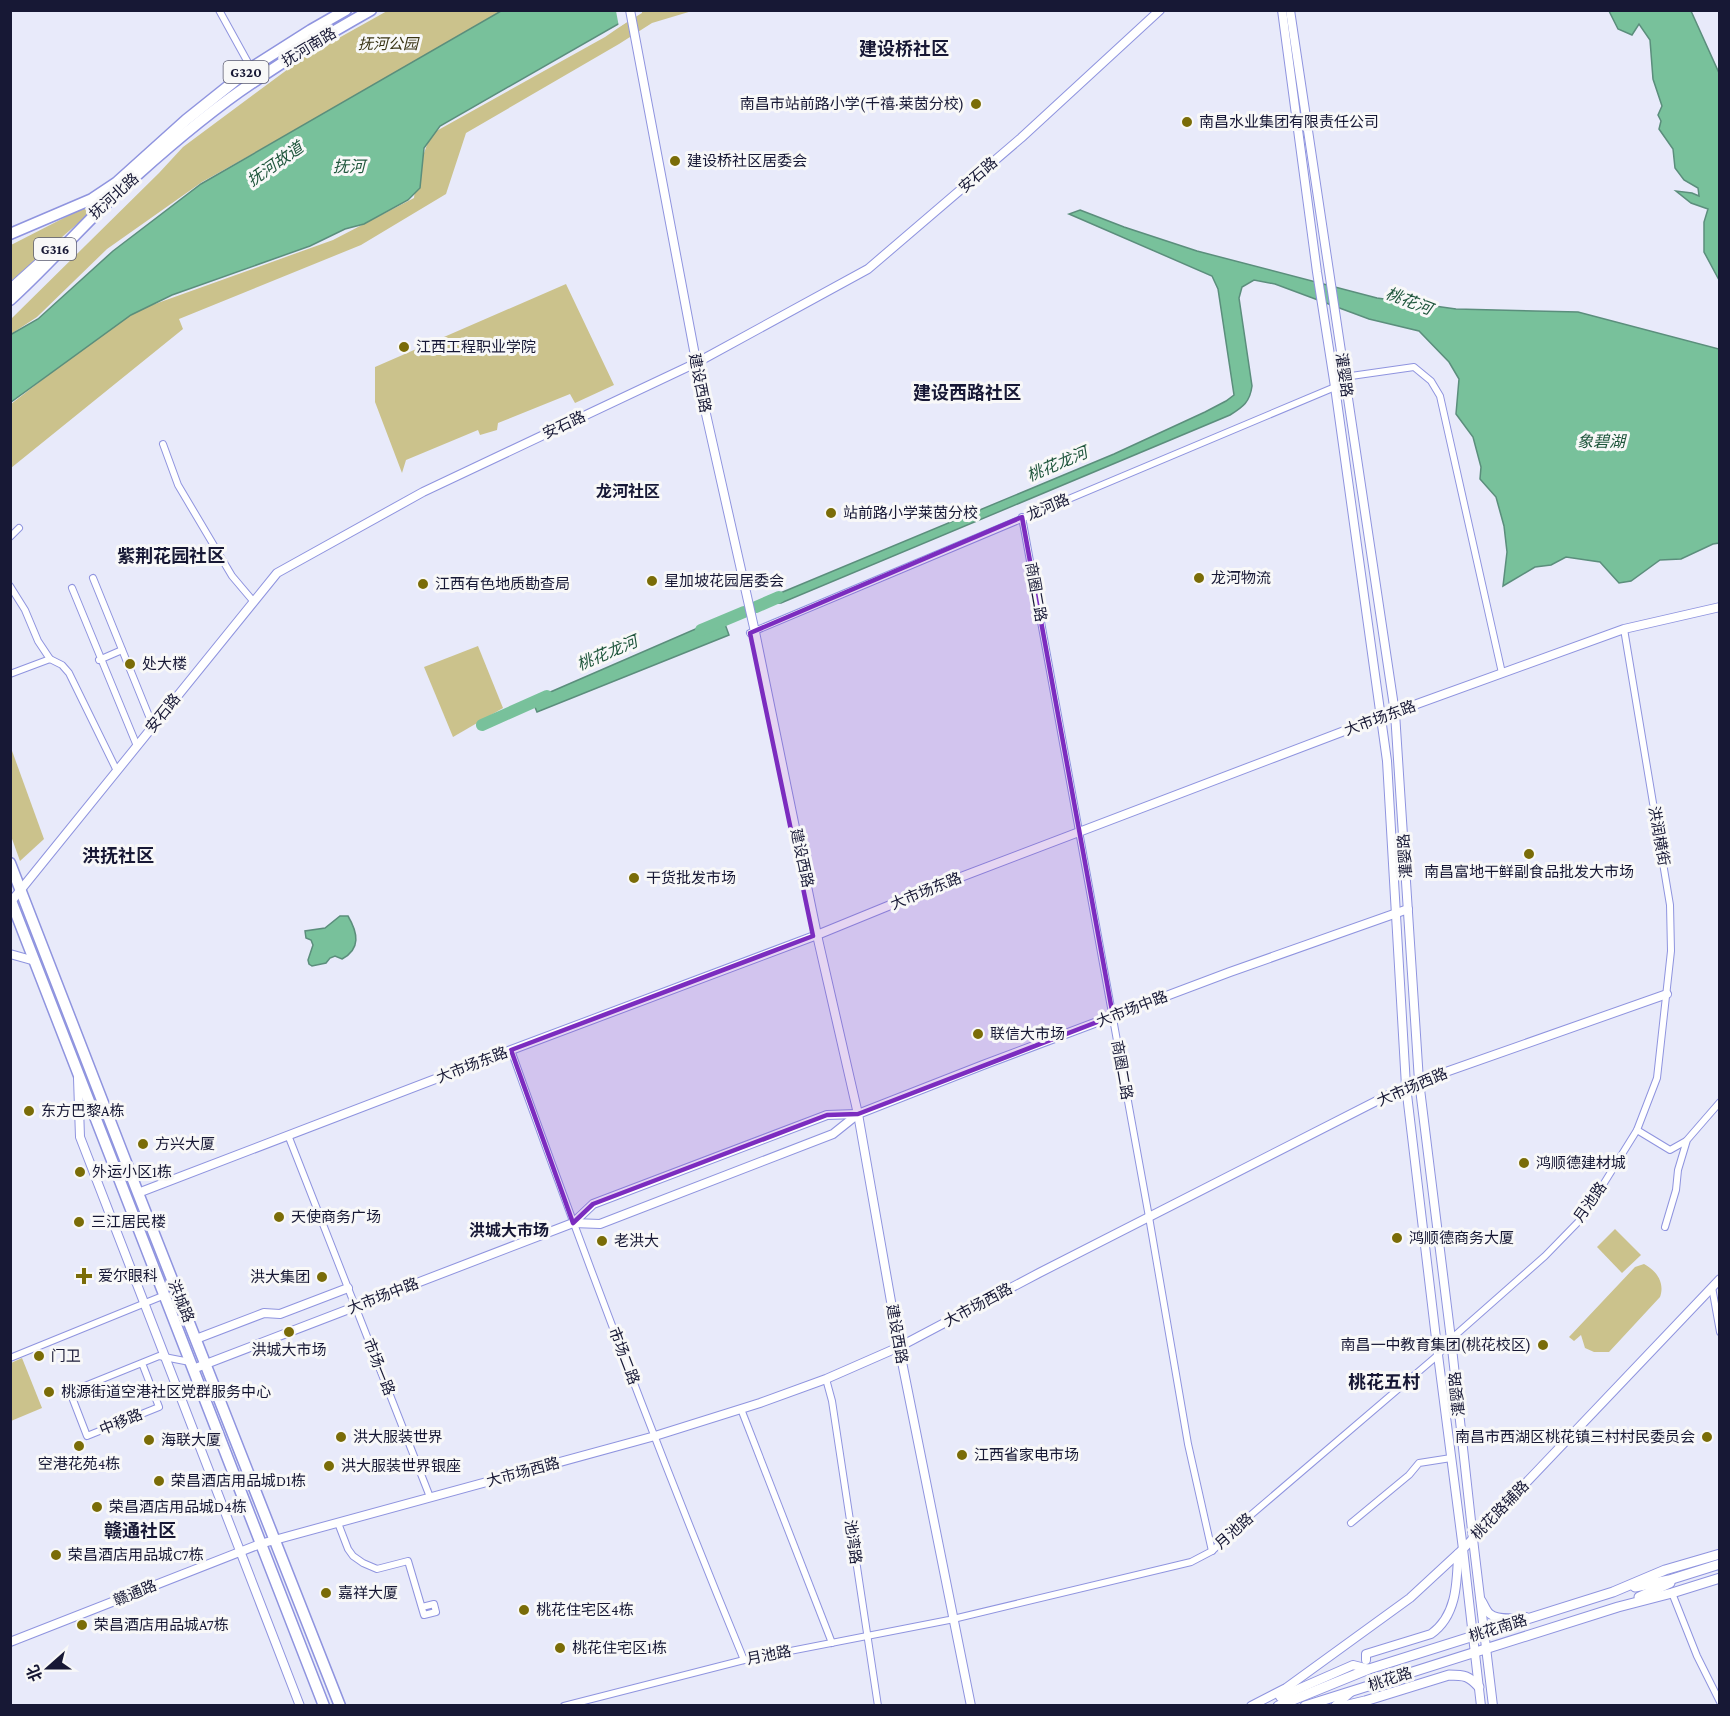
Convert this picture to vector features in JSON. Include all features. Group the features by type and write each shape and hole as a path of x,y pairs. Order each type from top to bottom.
{"highway":[{"name":"抚河南路","path":"189,124 251,68 346,10"},
{"name":"抚河南路","path":"189,124 317,41 370,10"},
{"name":"抚河北路","path":"100,209 189,124"},
{"name":"抚河北路","path":"10,236 92,199 116,183 189,124"},
{"path":"10,300 40,273 100,209"},
{"name":"洪城路","path":"10,863 340,1706"},
{"name":"洪城路","path":"11,901 324,1706"}],"main road":[{"name":"抚河北路","path":"10,289 100,209"},
{"name":"桃花南路","path":"1278,1706 1367,1665 1536,1617 1613,1592 1665,1570 1719,1554"},
{"path":"1671,1585 1719,1566"},
{"path":"1613,1592 1719,1578"},
{"name":"桃花南路","path":"1475,1652 1618,1607 1671,1585"},
{"name":"桃花路","path":"1305,1706 1475,1652"},
{"path":"1344,1706 1449,1675 1471,1677 1479,1688"}],"street":[{"path":"219,10 251,68"},
{"name":"建设西路","path":"625,10 694,364 855,1115 896,1348 971,1706"},
{"name":"建设西路","path":"630,10 635,53"},
{"name":"安石路","path":"11,901 277,573 423,492 694,364 868,269 1021,138 1160,10"},
{"name":"灌婴路","path":"1281,10 1382,717 1387,761 1406,1086 1481,1706"},
{"name":"灌婴路","path":"1290,10 1395,713 1419,1081 1493,1706"},
{"name":"龙河路","path":"753,632 1335,387 1351,376 1414,367 1431,381 1440,396 1502,673"},
{"path":"163,444 178,485 232,576 254,602"},
{"name":"商圈二路","path":"1022,517 1188,1444 1212,1551"},
{"path":"10,537 19,528"},
{"path":"93,578 153,726"},
{"path":"10,586 50,660 62,665 69,673 117,771"},
{"path":"72,588 137,746"},
{"name":"大市场东路","path":"138,1193 815,936 932,888 1382,717 1624,628 1719,607"},
{"name":"洪润横街","path":"1624,628 1670,904 1671,951 1661,1046"},
{"path":"100,660 122,650"},
{"path":"10,674 50,660"},
{"name":"大市场中路","path":"573,1223 600,1224 833,1134 855,1115 1230,972 1408,909"},
{"path":"10,954 35,962"},
{"name":"大市场西路","path":"260,1544 655,1436 826,1379 896,1348 1406,1086 1667,994"},
{"name":"月池路","path":"564,1706 744,1660 951,1619 1191,1562 1212,1551 1438,1355 1451,1339 1545,1256 1583,1217 1637,1130 1657,1078 1661,1046"},
{"name":"市场二路","path":"511,1050 573,1223 704,1564 744,1660"},
{"path":"78,1072 80,1137 300,1706"},
{"path":"1637,1130 1670,1150 1687,1140 1719,1102"},
{"name":"大市场中路","path":"192,1366 206,1365 573,1223 593,1204 827,1115 855,1115"},
{"name":"市场一路","path":"288,1135 430,1497"},
{"path":"1665,1227 1687,1140"},
{"name":"桃花路辅路","path":"1251,1705 1286,1688 1410,1598 1473,1539 1719,1279"},
{"path":"1712,1287 1719,1332"},
{"path":"196,1339 264,1313 280,1314 348,1288"},
{"path":"10,1358 165,1296"},
{"name":"中移路","path":"142,1363 159,1407 87,1436 70,1392 159,1356 192,1366"},
{"name":"池湾路","path":"826,1379 832,1401 878,1706"},
{"path":"741,1409 832,1643"},
{"path":"1351,1523 1409,1475 1419,1463 1451,1458"},
{"path":"338,1523 348,1549 363,1563 377,1569 408,1561 422,1607"},
{"name":"赣通路","path":"10,1642 260,1544"},
{"path":"1257,1706 1353,1665 1367,1665 1366,1654 1431,1634 1440,1628 1451,1608 1456,1590 1461,1551"},
{"path":"1671,1585 1697,1656 1719,1702"},
{"path":"1480,1598 1493,1616 1536,1617"},
{"name":"建设西路","path":"951,1619 966,1706"},
{"path":"1319,1664 1324,1678"},
{"path":"1335,1706 1352,1691"}],"highlighted area":[{"path":"1022,517 1113,1016 858,1114 827,1115 593,1204 573,1223 511,1050 813,936 750,633"}],"green space":[{"name":"抚河公园","path":"387,11 509,11 202,182 107,249 37,317 11,334 10,320 183,147 303,58"},
{"path":"643,11 692,11 652,23 466,133 446,194 361,245 179,319 183,329 11,468 11,404 127,314 333,240 414,198 417,172 431,134 605,37"},
{"path":"95,202 98,206 11,281 11,245"},
{"path":"566,284 614,385 575,403 570,394 498,423 497,430 480,435 478,430 406,460 402,473 375,402 375,367"},
{"path":"478,646 503,708 453,737 424,667"},
{"path":"11,748 44,839 20,861 11,836"},
{"path":"1615,1229 1641,1255 1622,1273 1597,1247"},
{"path":"1644,1264 1653,1270 1661,1282 1660,1297 1609,1352 1594,1352 1585,1348 1581,1335 1574,1341 1569,1337 1635,1267"},
{"path":"22,1358 42,1408 11,1421 11,1363"}],"water":[{"name":"抚河","path":"501,11 641,11 440,126 424,148 420,188 408,200 364,224 345,229 310,246 172,295 131,315 11,402 10,335 38,319 113,251 201,184"},
{"path":"1609,11 1691,11 1719,73 1719,280 1704,252 1704,222 1708,209 1691,203 1676,191 1699,196 1698,188 1684,180 1675,168 1673,149 1659,129 1661,121 1658,115 1662,106 1653,79 1650,40 1639,24 1632,35 1618,29"},
{"name":"象碧湖","path":"1080,210 1197,251 1377,298 1456,309 1578,312 1719,349 1719,543 1681,559 1660,560 1631,581 1619,583 1600,562 1566,557 1551,565 1535,567 1503,586 1507,552 1504,526 1496,497 1480,479 1481,467 1473,437 1456,414 1459,379 1449,362 1419,331 1369,319 1275,284 1254,280 1242,287 1239,298 1252,386 1248,400 1235,412 781,603 754,604 1114,454 1205,412 1234,395 1218,289 1212,276 1069,214"},
{"path":"707,624 725,624 729,635 537,712 532,700"},
{"path":"340,916 348,916 356,934 355,945 342,959 335,956 326,963 312,966 308,960 313,945 311,940 306,938 305,931 325,928"}],"pier":[{"path":"616,11 642,11 642,13 619,27"}],"waterway":[{"name":"桃花龙河","path":"756,607 779,597"},
{"name":"桃花龙河","path":"701,630 744,612"},
{"name":"桃花龙河","path":"482,725 547,696"}],"place":[{"name":"南昌市站前路小学(千禧·莱茵分校)","path":"976,104"},
{"name":"南昌水业集团有限责任公司","path":"1187,122"},
{"name":"建设桥社区居委会","path":"675,161"},
{"name":"江西工程职业学院","path":"404,347"},
{"name":"站前路小学莱茵分校","path":"831,513"},
{"name":"龙河物流","path":"1199,578"},
{"name":"星加坡花园居委会","path":"652,581"},
{"name":"江西有色地质勘查局","path":"423,584"},
{"name":"处大楼","path":"130,664"},
{"name":"南昌富地干鲜副食品批发大市场","path":"1529,854"},
{"name":"干货批发市场","path":"634,878"},
{"name":"联信大市场","path":"978,1034"},
{"name":"东方巴黎A栋","path":"29,1111"},
{"name":"方兴大厦","path":"143,1144"},
{"name":"鸿顺德建材城","path":"1524,1163"},
{"name":"外运小区1栋","path":"80,1172"},
{"name":"天使商务广场","path":"279,1217"},
{"name":"三江居民楼","path":"79,1222"},
{"name":"鸿顺德商务大厦","path":"1397,1238"},
{"name":"老洪大","path":"602,1241"},
{"name":"爱尔眼科","path":"84,1276"},
{"name":"洪大集团","path":"322,1277"},
{"name":"洪城大市场","path":"289,1332"},
{"name":"南昌一中教育集团(桃花校区)","path":"1543,1345"},
{"name":"门卫","path":"39,1356"},
{"name":"桃源街道空港社区党群服务中心","path":"49,1392"},
{"name":"洪大服装世界","path":"341,1437"},
{"name":"南昌市西湖区桃花镇三村村民委员会","path":"1707,1437"},
{"name":"海联大厦","path":"149,1440"},
{"name":"空港花苑4栋","path":"79,1446"},
{"name":"江西省家电市场","path":"962,1455"},
{"name":"洪大服装世界银座","path":"329,1466"},
{"name":"荣昌酒店用品城D1栋","path":"159,1481"},
{"name":"荣昌酒店用品城D4栋","path":"97,1507"},
{"name":"荣昌酒店用品城C7栋","path":"56,1555"},
{"name":"嘉祥大厦","path":"326,1593"},
{"name":"桃花住宅区4栋","path":"524,1610"},
{"name":"荣昌酒店用品城A7栋","path":"82,1625"},
{"name":"桃花住宅区1栋","path":"560,1648"}],"district":[{"name":"建设桥社区","path":"904,49"},
{"name":"建设西路社区","path":"967,393"},
{"name":"龙河社区","path":"628,491"},
{"name":"紫荆花园社区","path":"171,556"},
{"name":"洪抚社区","path":"118,856"},
{"name":"洪城大市场","path":"509,1230"},
{"name":"桃花五村","path":"1384,1382"},
{"name":"赣通社区","path":"140,1531"}],"water label":[{"name":"抚河故道","path":"275,164"},
{"name":"桃花河","path":"1409,301"}]}
